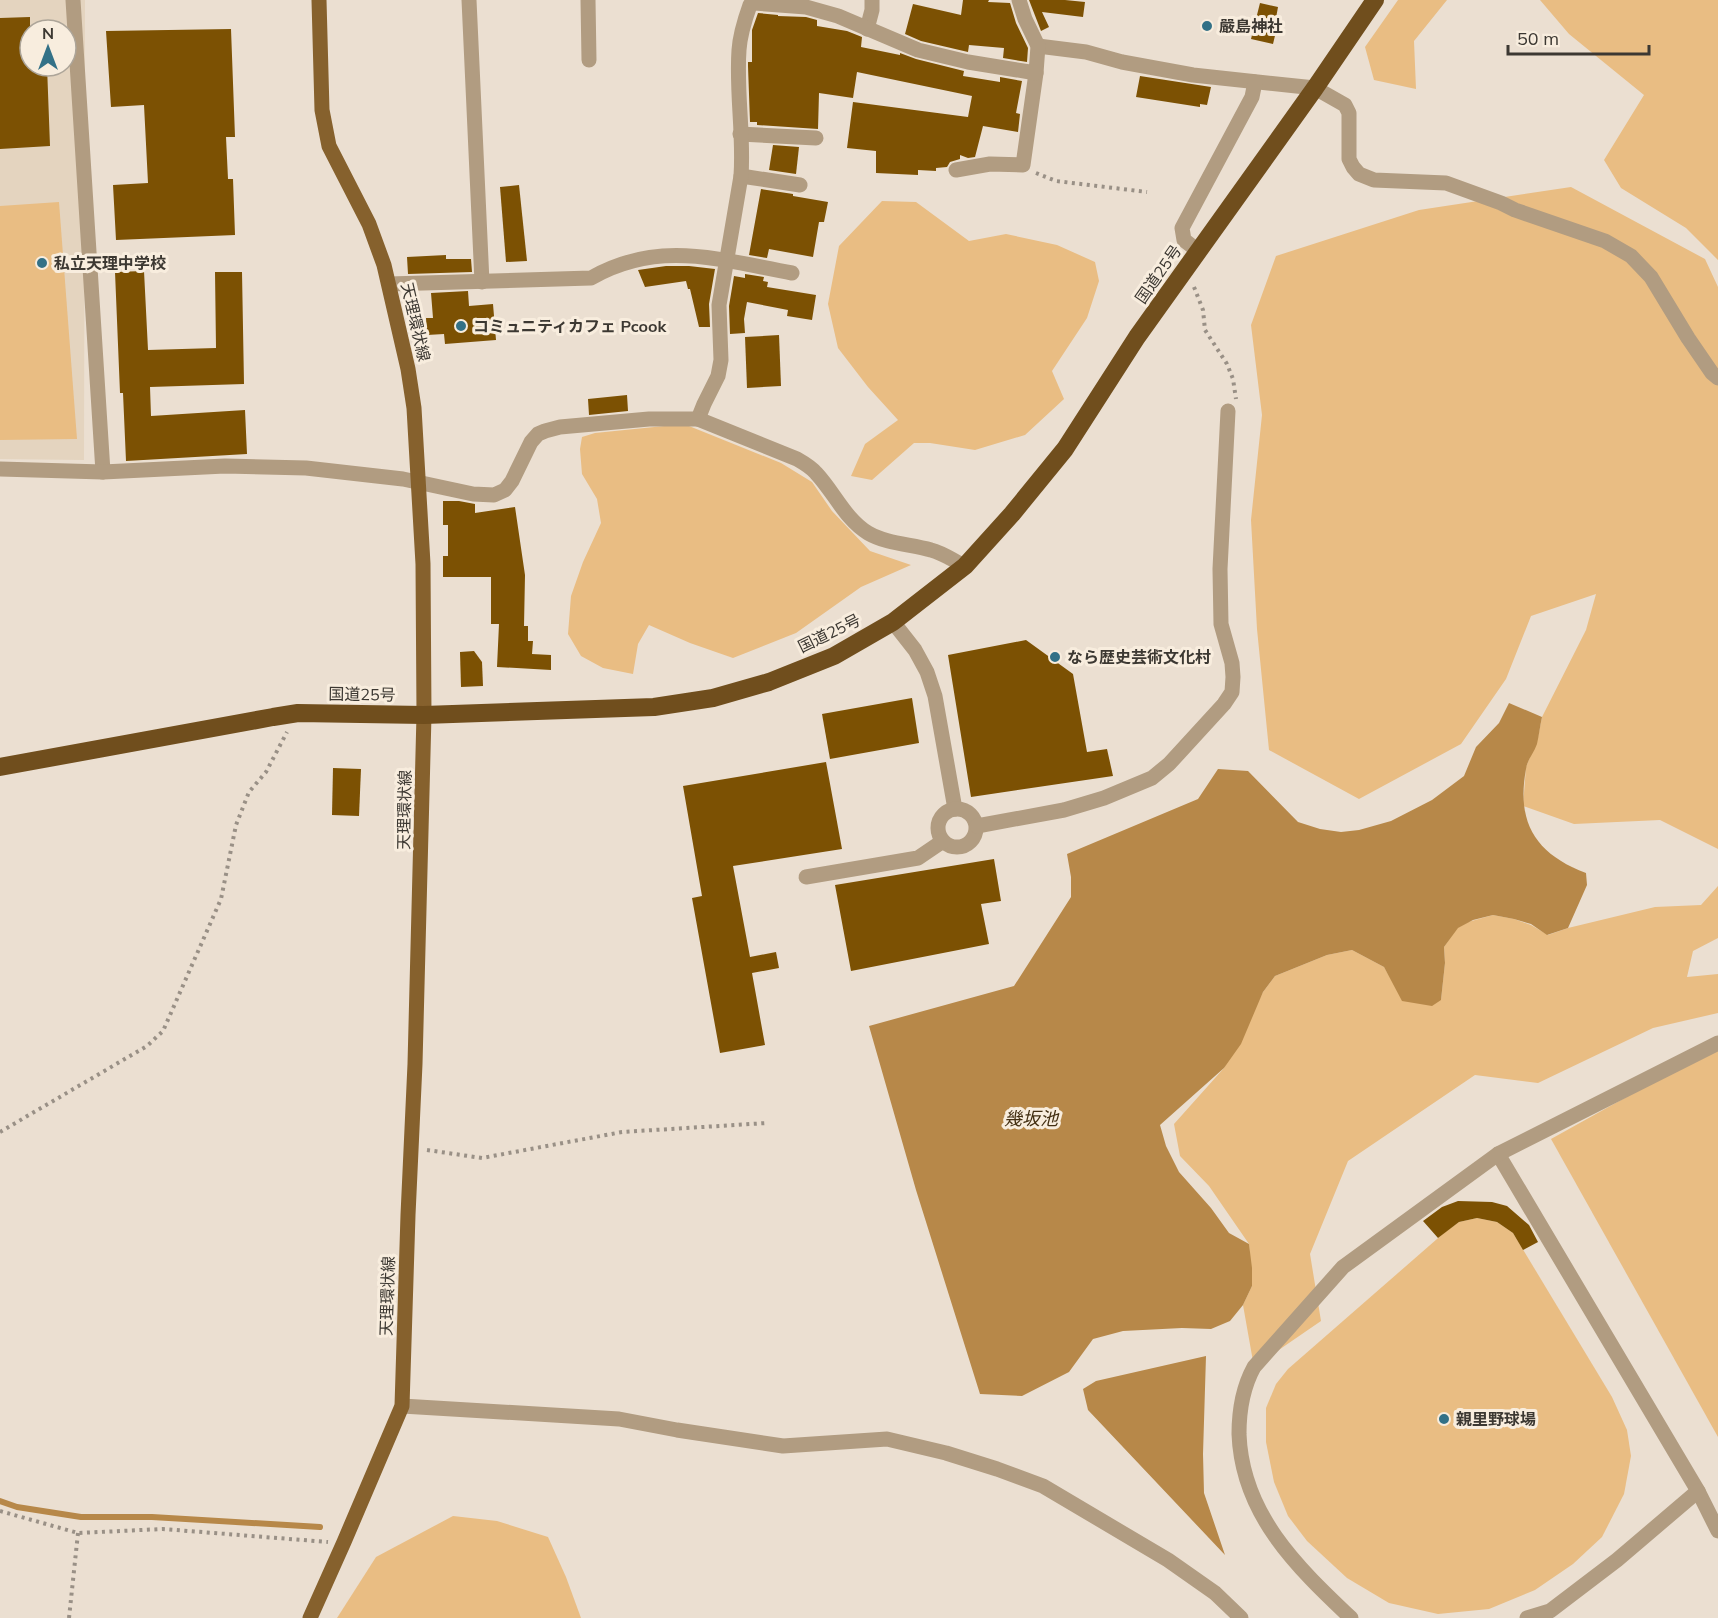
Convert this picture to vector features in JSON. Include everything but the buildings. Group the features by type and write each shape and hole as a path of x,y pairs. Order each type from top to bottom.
{"highway":[{"name":"国道25号","path":"0,767 298,713 424,715 654,707 712,698 769,681 834,656 893,622 965,566 1012,514 1065,448 1137,337 1316,88 1375,0"}],"main road":[{"name":"天理環状線","path":"310,1618 402,1406 416,1052 424,715 423,564 417,441 411,388 384,265 369,224 329,146 321,110 319,0"}],"street":[{"path":"73,0 104,472"},
{"path":"469,0 482,282"},
{"path":"588,0 589,60"},
{"path":"867,28 872,0"},
{"path":"956,171 990,164 1023,165 1038,46 1025,20 1019,0"},
{"path":"698,419 718,376 721,360 718,305 741,176 739,48 750,5 754,3 806,4 918,50 968,62 1036,73"},
{"path":"1038,46 1086,52 1122,62 1193,75 1316,88 1345,105 1348,113 1349,159 1359,174 1374,180 1446,183 1605,242 1631,256 1651,276 1688,338 1718,378"},
{"path":"1198,252 1184,240 1182,228 1252,97 1255,82"},
{"path":"741,134 816,138"},
{"path":"741,176 800,185"},
{"path":"389,284 591,278 626,262 672,255 726,261 792,273"},
{"path":"977,826 1064,810 1104,798 1152,778 1169,764 1232,692 1232,663 1221,624 1220,569 1228,411"},
{"path":"0,469 104,472 225,466 295,468 403,478 473,494 494,495 505,490 512,481 531,442 538,434 545,431 561,427 649,419 698,419 797,459 810,467 818,474 852,519 868,533 894,543 933,550 965,566"},
{"path":"893,622 915,650 927,672 935,696 955,809"},
{"path":"955,809 961,809 971,815 977,826 974,838 965,846 953,847 943,841 938,830 938,824 944,814 955,809"},
{"path":"806,877 918,858 943,841"},
{"path":"1351,1618 1316,1586 1294,1561 1262,1516 1252,1495 1244,1472 1239,1426 1241,1407 1254,1367 1343,1267 1498,1154 1718,1043"},
{"path":"1498,1154 1698,1491 1718,1531"},
{"path":"402,1406 620,1419 783,1446 887,1439 946,1453 1043,1486 1168,1560 1215,1593 1241,1618"},
{"path":"1527,1618 1550,1611 1617,1560 1698,1491"}],"path":[{"path":"1023,165 1040,176 1056,182 1147,192"},
{"path":"1184,272 1196,289 1203,310 1205,330 1227,364 1233,379 1237,411 1228,411"},
{"path":"0,1132 147,1047 163,1030 221,899 236,825 249,792 266,772 298,713"},
{"path":"411,1148 482,1158 622,1132 767,1123"},
{"path":"0,1511 78,1533 163,1529 344,1542"},
{"path":"69,1618 78,1533"}],"shaded area":[{"name":"私立天理中学校","path":"0,0 85,0 84,460 0,459"},
{"path":"1398,0 1447,0 1414,41 1416,89 1374,80 1365,47"},
{"path":"1540,0 1718,0 1718,260 1686,228 1621,188 1604,160 1644,95 1569,34"},
{"path":"1571,187 1705,259 1718,287 1718,849 1660,820 1574,824 1523,806 1526,767 1538,737 1542,717 1586,630 1596,594 1531,616 1506,679 1461,744 1359,799 1269,750 1257,629 1251,520 1262,415 1251,325 1276,256 1419,210"},
{"path":"882,201 916,202 969,241 1006,234 1057,245 1095,262 1099,281 1087,318 1052,371 1064,399 1025,435 975,450 930,443 914,443 872,480 851,476 865,444 898,420 868,387 838,348 828,304 839,246"},
{"path":"59,202 77,439 0,440 0,206"},
{"path":"684,424 781,463 812,482 832,511 870,551 911,565 861,587 796,633 733,658 649,625 638,644 633,674 603,668 581,656 568,634 571,596 583,562 601,523 597,499 582,474 580,449 582,437 595,433"},
{"path":"1718,886 1718,938 1693,951 1687,977 1718,974 1718,1013 1653,1028 1538,1083 1475,1075 1348,1161 1310,1254 1321,1321 1254,1367 1243,1305 1252,1286 1249,1244 1209,1186 1180,1156 1174,1124 1224,1068 1263,992 1275,976 1327,955 1352,950 1384,967 1391,979 1441,1000 1445,963 1444,947 1457,928 1468,922 1493,915 1531,925 1548,935 1655,907 1701,905"},
{"path":"1718,1046 1718,1437 1551,1139"},
{"name":"親里野球場","path":"1477,1218 1497,1222 1513,1233 1612,1397 1627,1430 1631,1456 1624,1494 1602,1537 1573,1564 1535,1590 1489,1609 1438,1614 1389,1603 1347,1578 1307,1541 1288,1516 1274,1482 1266,1442 1266,1408 1276,1384 1288,1369 1445,1232 1459,1222"},
{"path":"453,1516 497,1521 548,1537 581,1618 337,1618 376,1557"}],"water":[{"name":"幾坂池","path":"1509,703 1542,717 1537,744 1527,766 1524,805 1527,821 1542,846 1554,856 1586,873 1587,885 1568,928 1547,935 1531,924 1493,915 1473,920 1458,928 1444,947 1445,963 1441,1000 1432,1006 1402,1001 1384,967 1352,950 1327,955 1275,976 1263,992 1241,1044 1224,1068 1160,1125 1166,1146 1179,1172 1211,1208 1229,1233 1249,1244 1252,1286 1243,1305 1230,1321 1211,1329 1123,1331 1093,1339 1069,1372 1022,1396 980,1394 916,1190 869,1026 1014,986 1071,897 1071,877 1067,854 1198,799 1218,769 1248,771 1298,822 1320,829 1341,832 1359,830 1391,821 1432,800 1464,776 1476,747 1499,723"},
{"path":"1206,1356 1204,1493 1225,1555 1088,1410 1083,1389 1096,1381"}],"waterway":[{"path":"0,1501 17,1507 81,1517 152,1517 320,1527"}],"place":[{"name":"嚴島神社","path":"1207,26"},
{"name":"私立天理中学校","path":"42,263"},
{"name":"コミュニティカフェ Pcook","path":"461,326"},
{"name":"なら歴史芸術文化村","path":"1055,657"},
{"name":"親里野球場","path":"1444,1419"}]}
